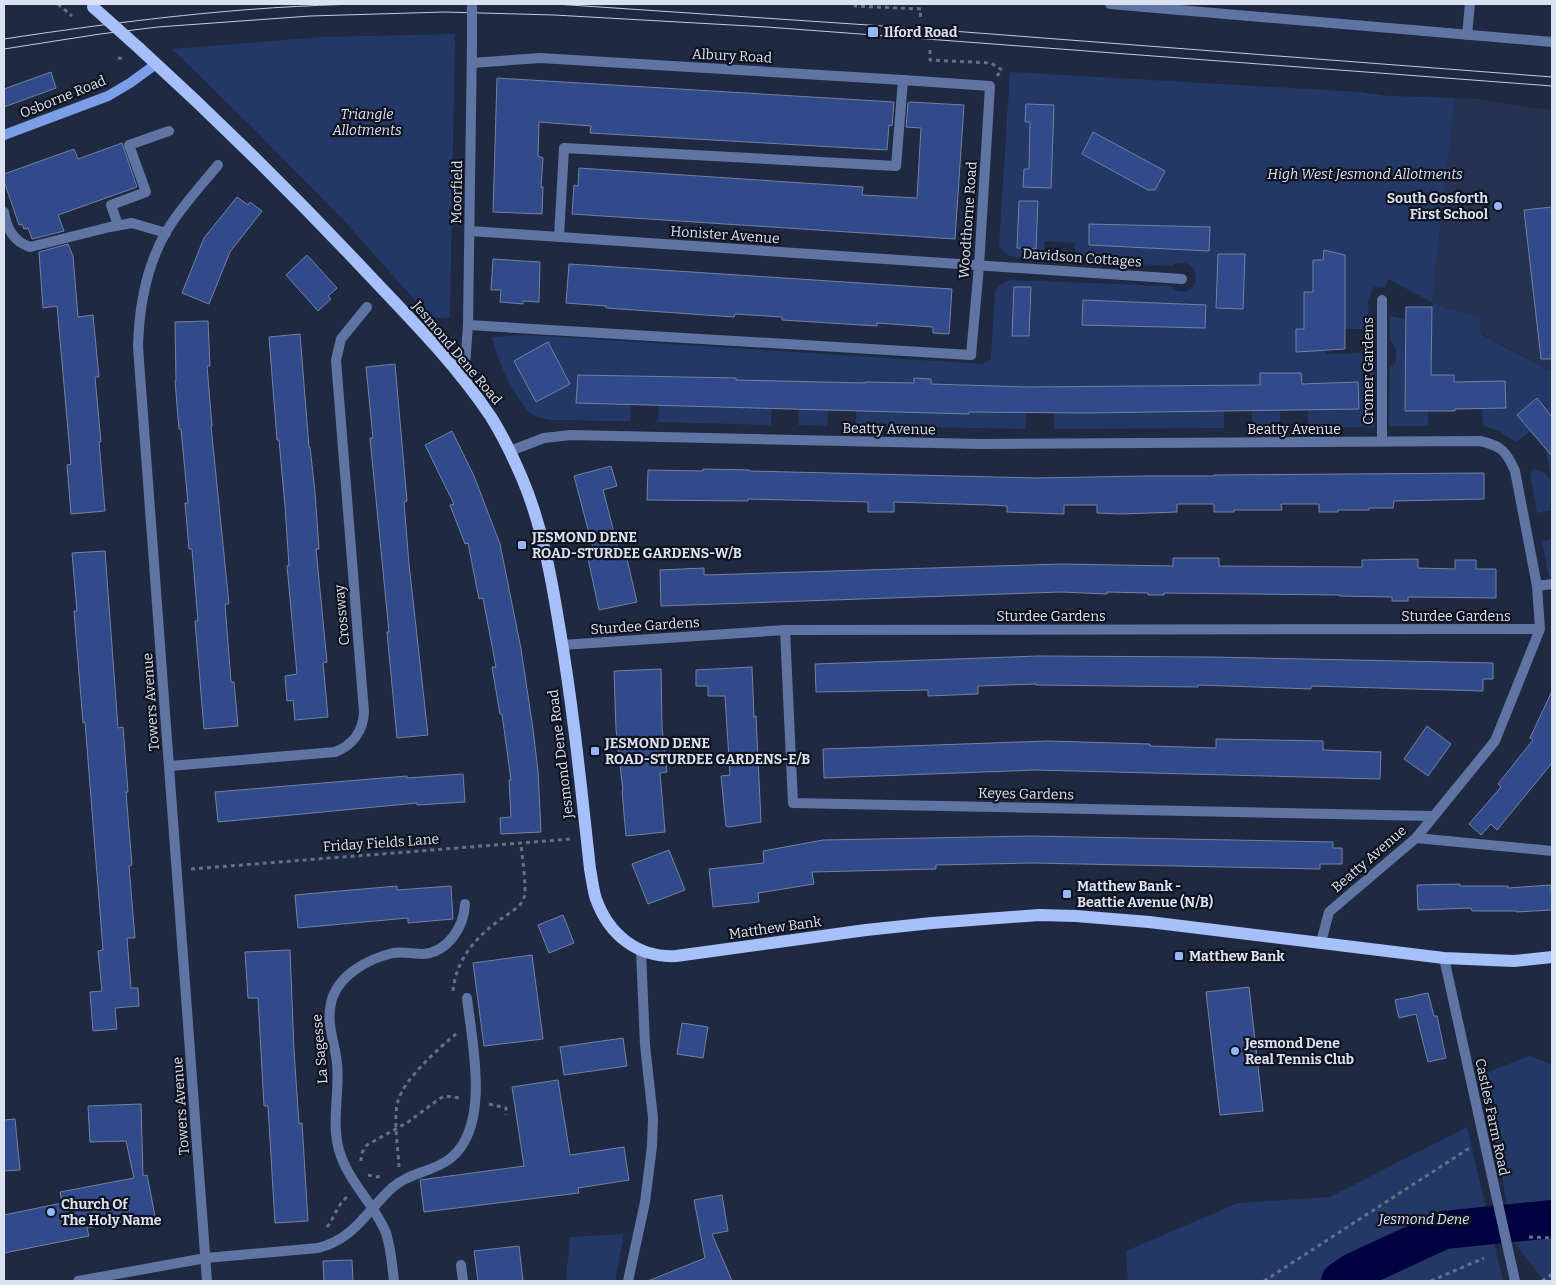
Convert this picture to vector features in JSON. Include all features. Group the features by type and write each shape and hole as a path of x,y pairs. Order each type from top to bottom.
{"main road":[{"name":"Jesmond Dene Road","path":"91,5 156,64 299,201 395,303 464,381 492,419 510,451 533,508 543,543 562,646 595,897"},
{"name":"Osborne Road","path":"4,135 108,96 156,64"},
{"name":"Matthew Bank","path":"595,897 601,912 611,926 630,944 641,951 663,957 875,929 1039,915 1149,922 1444,958 1514,961 1552,957"}],"street":[{"name":"Moorfield","path":"464,381 468,325 470,231 472,4"},
{"path":"1110,4 1552,42"},
{"path":"1467,35 1470,4"},
{"name":"Albury Road","path":"472,63 540,58 990,86"},
{"path":"559,237 564,148 896,166 903,80"},
{"name":"Woodthorne Road","path":"468,325 971,355 979,266 990,86"},
{"path":"118,225 111,205 146,192 129,146 169,131"},
{"name":"Towers Avenue","path":"208,1281 138,347 139,320 144,290 155,256 166,233 218,165"},
{"path":"4,212 11,234 20,243 30,247 132,223 166,233"},
{"name":"Honister Avenue","path":"470,231 979,266"},
{"name":"Davidson Cottages","path":"979,266 1182,278"},
{"name":"Cromer Gardens","path":"1382,300 1382,442"},
{"name":"Crossway","path":"170,766 335,752 350,744 361,729 364,712 336,360 341,339 367,307"},
{"name":"Beatty Avenue","path":"510,451 544,438 571,435 981,444 1480,441 1495,444 1508,456 1515,471 1537,586 1540,629 1495,741 1416,838 1329,912 1322,942"},
{"path":"1537,586 1552,584"},
{"name":"Sturdee Gardens","path":"562,646 785,630 1540,629"},
{"name":"Keyes Gardens","path":"785,630 793,803 1432,816"},
{"path":"1416,838 1552,851"},
{"name":"La Sagesse","path":"394,1281 390,1248 386,1234 346,1169 339,1150 336,1131 337,1060 329,1021 331,1004 336,990 346,977 360,966 377,958 392,954 406,952 422,954 435,951 446,944 462,924 465,904"},
{"path":"628,1281 650,1179 652,1146 652,1108 646,1045 641,951"},
{"name":"Castles Farm Road","path":"1444,958 1514,1279"},
{"path":"78,1281 206,1258 318,1248 330,1245 349,1234 399,1176 414,1174 450,1159 459,1150 468,1134 474,1115 475,1078 467,998"},
{"path":"461,1265 463,1281"}],"path":[{"path":"58,4 72,16"},
{"path":"855,4 855,6 921,9 920,18"},
{"path":"930,50 930,60 991,63 1002,70 990,86"},
{"name":"Friday Fields Lane","path":"178,870 587,838"},
{"path":"452,999 457,970 465,954 485,931 516,908 524,898 521,844"},
{"path":"399,1176 398,1102 406,1085 441,1046 458,1032 462,1041"},
{"path":"362,1167 361,1154 367,1145 418,1116 445,1096 506,1108 506,1115"},
{"path":"1264,1281 1483,1139"},
{"path":"365,1172 369,1176 377,1178 399,1176 405,1169"},
{"path":"324,1229 335,1217 343,1199 369,1176"},
{"path":"1529,1237 1552,1238"},
{"path":"1431,1281 1484,1258"},
{"path":"1542,1281 1552,1274"}],"shaded area":[{"name":"South Gosforth First School","path":"1455,98 1552,109 1552,372 1481,333 1480,317 1446,308 1432,302"}],"green space":[{"name":"Triangle Allotments","path":"455,34 450,318 431,318 346,223 172,49 322,37"},
{"name":"High West Jesmond Allotments","path":"1010,72 1360,92 1389,96 1455,98 1432,302 1388,279 1385,288 1374,287 1368,300 1369,329 1345,329 1345,349 1325,350 1326,354 1369,353 1369,360 1374,368 1375,427 1308,428 1308,411 1280,411 1280,428 1252,428 1252,411 1224,411 1224,428 1054,429 1054,413 1026,413 1026,429 856,426 856,410 828,410 827,426 798,425 799,409 772,408 771,425 658,422 659,405 631,405 630,421 554,420 537,417 522,404 515,394 498,357 492,337 527,335 984,364 991,359 995,290 1011,280 1170,286 1181,292 1192,288 1196,277 1192,267 1183,263 1172,266 1075,261 1075,243 1045,241 1041,260 1012,257 1003,251 999,246"},
{"path":"1432,302 1446,308 1480,317 1481,334 1552,372 1552,510 1537,513 1530,473 1534,468 1544,473 1551,480 1546,449 1531,431 1516,442 1499,431 1483,426 1482,408 1428,411 1428,426 1389,426 1390,367 1396,363 1396,349 1390,340 1390,316 1406,319 1406,307 1431,307"},
{"path":"1552,539 1552,577 1549,577 1542,541"},
{"name":"Jesmond Dene","path":"1529,1056 1552,1064 1552,1281 1544,1281 1514,1242 1483,1074"},
{"name":"Jesmond Dene","path":"1467,1127 1503,1281 1128,1281 1126,1251 1238,1203 1330,1197"},
{"path":"624,1234 615,1281 566,1281 570,1237"}],"building":[{"path":"51,72 56,88 4,107 4,89"},
{"path":"497,78 894,102 892,126 889,125 887,150 590,133 591,126 539,122 538,156 543,158 542,214 493,212"},
{"path":"908,103 964,105 955,239 572,214 574,185 578,186 579,168 863,187 862,195 917,198 921,128 906,127"},
{"path":"1026,104 1054,105 1051,188 1023,187 1024,169 1029,169 1030,122 1025,122"},
{"path":"1093,132 1165,171 1155,190 1148,190 1082,154"},
{"path":"122,143 137,187 58,215 64,231 32,239 28,228 24,229 22,224 19,225 4,181 4,174 74,149 78,159"},
{"path":"237,197 248,205 250,202 262,211 230,252 209,304 182,293 204,238"},
{"path":"1019,201 1038,201 1036,249 1017,248"},
{"path":"1552,207 1552,359 1541,359 1524,210"},
{"path":"1089,224 1210,227 1209,251 1089,245"},
{"path":"68,244 73,256 78,317 93,315 99,377 95,377 105,511 71,514 67,465 71,464 57,306 43,308 39,252"},
{"path":"1324,250 1345,255 1345,349 1296,352 1296,329 1304,329 1304,292 1313,292 1313,260 1323,260"},
{"path":"1218,254 1245,254 1243,309 1216,308"},
{"path":"307,255 337,288 328,296 331,299 318,311 286,275"},
{"path":"493,259 540,262 539,302 523,301 523,304 500,302 501,290 491,290"},
{"path":"569,264 952,289 949,334 933,333 933,327 877,323 877,326 782,320 782,317 735,314 734,317 606,308 606,306 566,303"},
{"path":"1014,287 1031,287 1029,336 1012,336"},
{"path":"1083,300 1206,305 1205,328 1082,325"},
{"path":"1406,307 1432,307 1431,375 1454,375 1454,382 1505,381 1506,408 1405,411"},
{"path":"208,321 210,366 207,366 211,426 229,604 225,604 231,682 234,682 238,726 204,729 195,621 198,621 192,549 189,549 185,503 188,503 175,381 175,322"},
{"path":"300,334 309,447 315,492 319,549 316,549 327,662 323,663 328,717 295,720 293,700 287,701 285,676 297,674 287,566 289,566 285,506 279,440 277,440 269,337"},
{"path":"548,342 570,384 536,402 514,361"},
{"path":"395,364 407,501 404,502 409,564 428,735 397,738 387,632 389,632 370,438 373,438 366,367"},
{"path":"1260,373 1301,373 1302,384 1358,382 1359,409 1085,413 969,412 969,414 576,403 578,375 865,383 914,383 914,378 931,379 931,384 1027,387 1260,385"},
{"path":"1537,398 1552,417 1552,456 1517,415"},
{"path":"452,431 474,476 500,544 521,649 533,729 538,771 541,832 501,834 500,818 511,817 509,780 511,780 502,714 500,714 492,667 496,667 483,598 479,599 468,543 465,544 450,505 454,504 425,445"},
{"path":"611,466 617,486 603,490 618,548 624,546 637,602 599,610 587,554 594,552 574,476"},
{"path":"703,469 1037,478 1484,473 1484,499 1394,501 1393,508 1338,510 1338,512 1319,512 1319,504 1281,504 1282,510 1214,512 1214,504 1177,504 1177,512 1122,514 1097,513 1097,505 1064,505 1064,514 1007,512 1007,506 894,502 894,512 868,512 868,502 748,499 748,501 647,500 648,470 703,471"},
{"path":"105,551 118,728 123,727 128,792 126,792 132,865 129,866 135,938 127,938 131,988 138,988 139,1006 115,1008 117,1029 93,1031 90,992 102,991 98,951 103,950 74,611 77,611 72,553"},
{"path":"1173,558 1219,558 1219,566 1362,567 1362,560 1418,559 1418,568 1455,569 1455,560 1476,560 1476,569 1496,569 1496,598 1408,597 1408,601 1392,601 1392,597 1340,595 1164,593 1164,595 1148,595 1148,593 1061,592 661,606 660,570 704,568 704,575 1062,564 1173,566"},
{"path":"1039,656 1211,657 1493,663 1493,679 1483,679 1483,691 1311,686 1311,689 1198,685 1198,687 1036,684 978,686 978,694 928,696 928,690 816,692 815,664"},
{"path":"752,667 761,822 729,827 726,826 721,776 730,775 725,696 708,696 708,686 696,686 696,670"},
{"path":"661,669 662,728 667,772 660,773 665,832 626,836 616,729 614,671"},
{"path":"1552,691 1552,763 1497,830 1491,824 1481,835 1469,824 1501,787 1498,784 1533,740 1530,738"},
{"path":"1427,726 1451,744 1428,776 1404,759"},
{"path":"1216,739 1323,741 1323,750 1381,752 1380,779 1037,770 824,778 823,749 1047,741 1216,748"},
{"path":"463,774 465,802 417,805 417,803 218,822 215,792 407,776 407,778"},
{"path":"1030,836 1333,842 1333,848 1342,848 1342,864 1320,864 1320,869 1033,863 936,865 936,869 812,872 814,884 758,893 759,902 713,907 709,869 764,863 763,851 823,840"},
{"path":"669,850 685,890 648,904 632,864"},
{"path":"1460,884 1460,886 1508,886 1508,888 1551,885 1552,910 1516,912 1472,911 1471,908 1418,910 1417,885"},
{"path":"397,886 397,890 451,886 453,919 408,923 408,918 298,928 295,895"},
{"path":"563,915 574,943 549,953 538,925"},
{"path":"290,950 294,1050 299,1124 302,1123 308,1221 275,1223 268,1106 264,1106 258,998 248,998 245,952"},
{"path":"532,955 543,1039 484,1046 473,963"},
{"name":"Jesmond Dene Real Tennis Club","path":"1249,987 1263,1111 1220,1115 1206,992"},
{"path":"1428,993 1434,1016 1437,1016 1446,1058 1428,1062 1416,1014 1399,1018 1395,1000"},
{"path":"682,1023 708,1027 703,1058 677,1054"},
{"path":"623,1038 627,1066 564,1075 560,1047"},
{"path":"558,1080 570,1155 624,1147 629,1180 578,1188 579,1193 424,1212 420,1180 524,1166 512,1087"},
{"name":"Church Of The Holy Name","path":"141,1104 143,1176 147,1175 155,1216 87,1228 89,1236 4,1253 4,1215 62,1203 60,1192 134,1178 126,1141 90,1142 88,1106"},
{"path":"15,1119 20,1170 4,1171 4,1120"},
{"path":"722,1195 728,1231 712,1234 732,1281 648,1281 705,1258 694,1200"},
{"path":"519,1246 523,1281 478,1281 474,1251"},
{"path":"352,1260 353,1281 324,1281 323,1261"}],"waterway":[{"path":"1340,1281 1353,1272 1444,1230 1552,1219"}],"tram line":[{"path":"4,39 93,26 228,11 364,4"},
{"path":"555,4 913,28 1552,77"},
{"path":"4,49 158,27 310,16 444,12 554,15 767,27 1552,86"}],"place":[{"name":"Ilford Road","path":"873,32"},
{"name":"South Gosforth First School","path":"1498,206"},
{"name":"JESMOND DENE ROAD-STURDEE GARDENS-W/B","path":"522,545"},
{"name":"JESMOND DENE ROAD-STURDEE GARDENS-E/B","path":"595,751"},
{"name":"Matthew Bank - Beattie Avenue (N/B)","path":"1067,894"},
{"name":"Matthew Bank","path":"1179,956"},
{"name":"Jesmond Dene Real Tennis Club","path":"1235,1051"},
{"name":"Church Of The Holy Name","path":"51,1212"}]}
